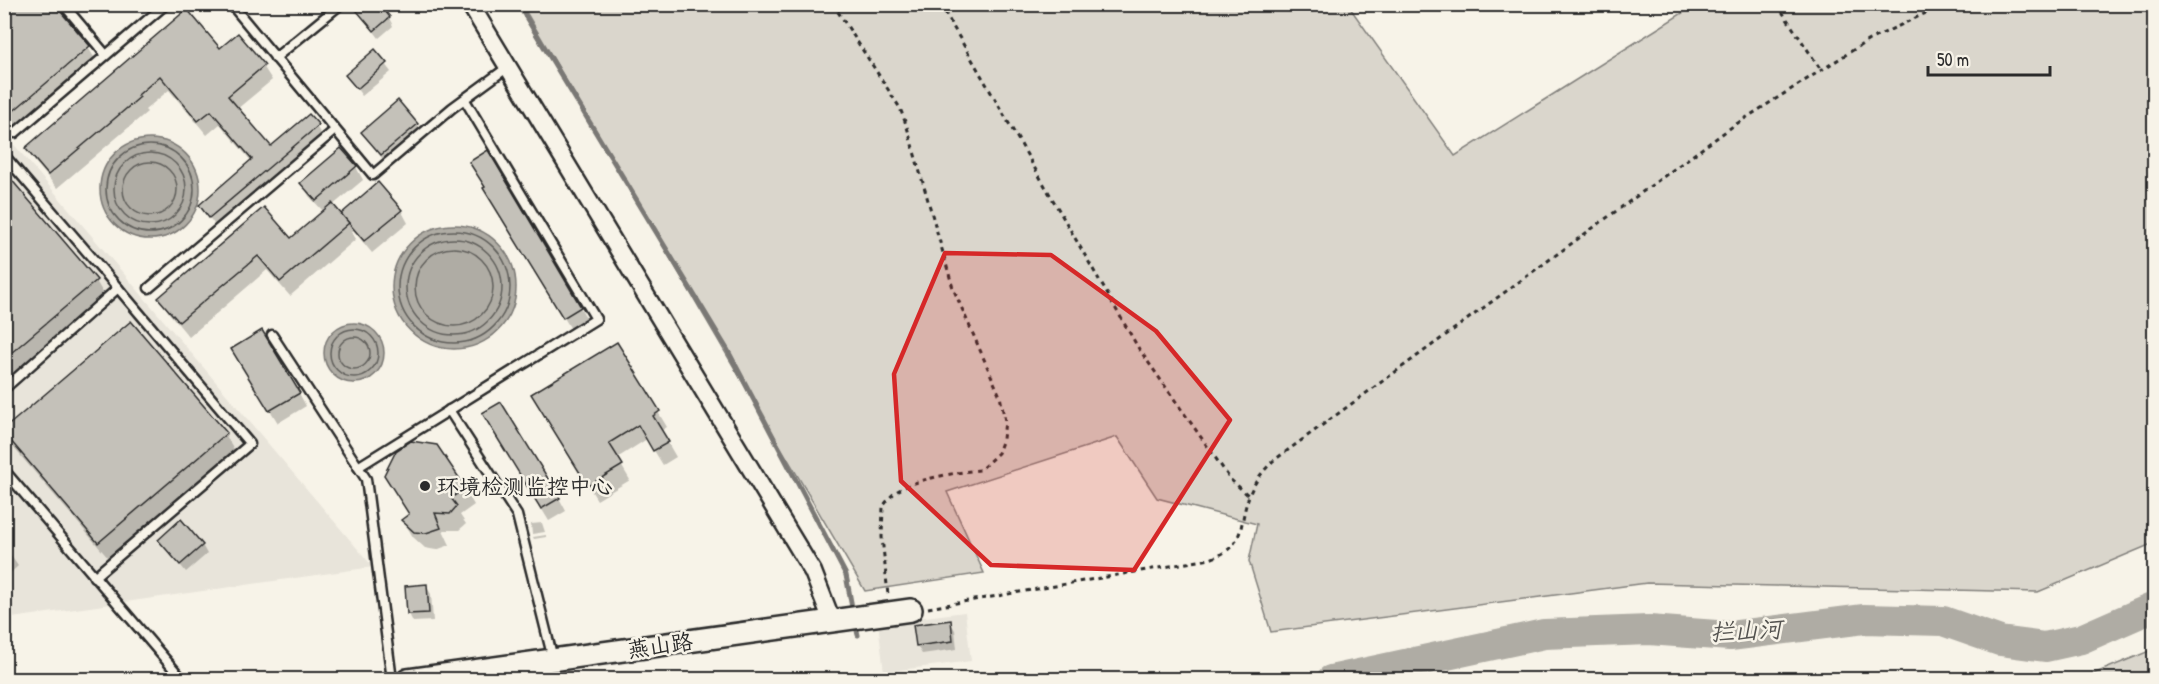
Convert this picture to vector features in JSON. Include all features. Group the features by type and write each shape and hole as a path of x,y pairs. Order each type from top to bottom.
{"street":[{"path":"470,4 813,572 847,619"},
{"name":"燕山路","path":"408,680 911,610"}],"lane":[{"path":"63,4 106,55"},
{"path":"15,133 166,4"},
{"path":"231,4 373,175 452,108 508,67"},
{"path":"275,58 341,4"},
{"path":"358,467 596,319 465,100"},
{"path":"149,288 335,129"},
{"path":"4,155 250,444 94,577"},
{"path":"4,389 118,288"},
{"path":"272,335 366,479 392,680"},
{"path":"449,410 517,514 553,660"},
{"path":"4,470 183,680"}],"path":[{"path":"833,4 900,108 953,288 1000,396 1005,421 998,453 980,470 960,472 920,482 897,491 883,506 882,537 888,594 883,614"},
{"path":"940,4 1139,349 1231,480 1249,495"},
{"path":"1777,4 1821,70"},
{"path":"911,610 1210,559 1226,553 1235,543 1242,527 1249,495 1260,474 1273,461 1733,126 1869,40 1945,4"}],"highlighted area":[{"path":"945,253 1051,255 1156,331 1230,420 1134,570 991,565 901,481 894,374"}],"shaded area":[{"path":"522,5 1348,5 1455,156 1695,5 2154,5 2154,543 2038,592 1647,583 1271,632 1249,561 1257,524 1157,498 1117,437 947,492 984,573 865,591"},
{"path":"5,134 373,567 5,619"},
{"path":"965,612 971,661 884,672 878,623"},
{"path":"2154,649 2154,679 2081,679"}],"water":[{"path":"150,139 169,143 185,154 196,170 200,189 196,208 185,224 169,235 150,239 131,235 115,224 104,208 100,189 104,170 115,154 131,143"},
{"path":"454,225 478,230 498,243 511,263 516,287 511,311 498,331 478,344 454,349 430,344 410,331 397,311 392,287 397,263 410,243 430,230"},
{"path":"354,323 375,332 384,353 375,374 354,383 333,374 324,353 333,332"}],"building":[{"path":"4,4 54,4 90,46 4,119"},
{"path":"351,4 379,4 390,17 374,31"},
{"path":"187,9 220,48 238,33 265,65 228,96 271,146 309,114 319,125 209,218 199,205 252,159 211,111 198,121 160,76 138,95 140,97 48,175 25,148"},
{"path":"375,49 387,63 357,89 345,75"},
{"path":"398,100 418,124 381,155 361,132"},
{"path":"341,148 357,166 316,201 300,183"},
{"path":"488,150 581,307 563,318 469,162"},
{"path":"4,171 97,280 4,359"},
{"path":"378,182 402,210 364,241 341,214"},
{"path":"332,203 349,223 280,282 258,256 179,322 158,298 264,207 291,238"},
{"path":"131,321 227,433 98,543 4,433 4,429"},
{"path":"262,330 300,393 269,411 231,349"},
{"path":"617,342 660,411 653,416 669,442 653,451 638,425 609,443 623,465 588,486 531,394"},
{"path":"501,402 560,498 541,509 482,413"},
{"path":"411,441 437,445 466,488 451,498 457,506 450,514 435,513 441,528 426,533 414,532 401,520 409,514 384,475 396,451"},
{"path":"181,519 203,545 180,565 158,540"},
{"path":"427,584 429,613 407,614 405,586"},
{"path":"951,620 953,641 916,646 913,625"}],"waterway":[{"path":"518,4 727,349 846,575 853,613"},
{"name":"拦山河","path":"1331,680 1544,634 1649,630 1730,636 1864,619 1943,621 2000,641 2045,647 2081,639 2154,607"},
{"path":"855,622 858,635"}],"place":[{"name":"环境检测监控中心","path":"425,486"}]}
